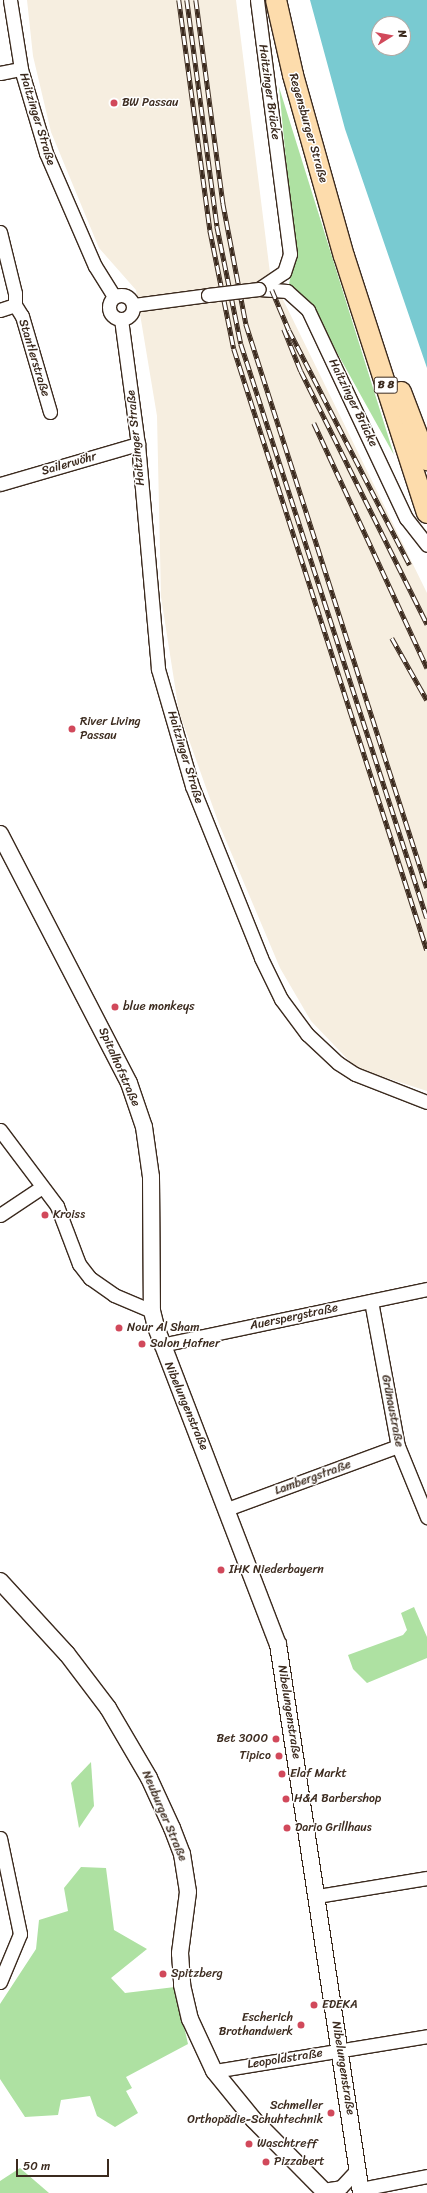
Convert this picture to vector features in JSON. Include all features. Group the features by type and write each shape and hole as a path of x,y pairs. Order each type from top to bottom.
{"main road":[{"name":"Regensburger Straße","path":"276,0 293,75 344,256 427,513"},
{"name":"Regensburger Straße","path":"344,256 427,460"}],"street":[{"name":"Haitzinger Straße","path":"10,0 21,69 46,154 95,266 114,296"},
{"name":"Haitzinger Brücke","path":"257,0 290,236 290,254 284,272 259,289"},
{"path":"0,74 21,69"},
{"name":"Stantlerstraße","path":"0,232 15,305 22,316 50,412"},
{"name":"Haitzinger Brücke","path":"136,305 259,289 279,288 298,297 308,310 406,518 427,545"},
{"path":"126,295 136,305 132,313 122,319 110,310 114,296 126,295"},
{"name":"Stantlerstraße","path":"0,310 15,305"},
{"name":"Haitzinger Straße","path":"122,319 138,444 158,669 192,786 261,958 281,999 308,1034 338,1063 355,1074 427,1102"},
{"name":"Sailerwöhr","path":"0,484 138,444"},
{"name":"Spitalhofstraße","path":"0,834 82,988 138,1108 151,1177 152,1311 161,1345"},
{"path":"0,1130 57,1206 79,1264 90,1278 114,1295 152,1311"},
{"path":"0,1215 42,1187"},
{"name":"Auerspergstraße","path":"161,1345 427,1289"},
{"name":"Grünaustraße","path":"370,1301 398,1446 427,1517"},
{"name":"Nibelungenstraße","path":"161,1345 227,1509 278,1644 341,2050 361,2191"},
{"name":"Lambergstraße","path":"227,1509 398,1446"},
{"name":"Neuburger Straße","path":"0,1581 67,1654 108,1708 149,1778 172,1828 182,1854 188,1892 180,1953 182,1985 190,2019 214,2071 254,2120 325,2191"},
{"path":"0,1838 20,1934 0,1982"},
{"path":"317,1896 427,1878"},
{"name":"Leopoldstraße","path":"214,2071 427,2036"},
{"path":"325,2191 341,2187 358,2169"},
{"path":"361,2191 427,2176"}],"shaded area":[{"path":"27,0 236,0 270,273 427,593 427,1091 356,1068 311,1021 280,968 219,824 179,712 161,597 157,416 136,290 99,248 51,132 33,56"}],"green space":[{"path":"279,87 394,455 310,304 289,284 295,255"},
{"path":"414,1607 427,1637 427,1658 367,1683 353,1669 348,1655 403,1635 407,1630 401,1613"},
{"path":"91,1762 94,1806 79,1828 71,1783"},
{"path":"81,1867 106,1868 114,1930 147,1949 111,1978 125,1993 175,1987 188,2044 126,2077 132,2088 126,2091 138,2113 115,2127 97,2116 90,2096 61,2100 58,2115 25,2117 0,2079 0,2004 36,1949 39,1920 68,1911 64,1888"},
{"path":"20,2168 49,2193 0,2193 0,2181"}],"water":[{"path":"310,0 427,0 427,368 345,129"}],"railway":[{"path":"179,0 210,230 234,349 427,950"},
{"path":"187,0 217,226 241,344 427,918"},
{"path":"196,0 223,203 246,324 427,888"},
{"path":"272,290 289,330 410,565"},
{"path":"284,329 301,371 427,624"},
{"path":"314,423 427,668"},
{"path":"392,638 427,700"}],"place":[{"name":"BW Passau","path":"114,103"},
{"name":"River Living Passau","path":"72,729"},
{"name":"blue monkeys","path":"115,1007"},
{"name":"Kroiss","path":"45,1215"},
{"name":"Nour Al Sham","path":"119,1328"},
{"name":"Salon Hafner","path":"142,1344"},
{"name":"IHK Niederbayern","path":"221,1570"},
{"name":"Bet 3000","path":"276,1739"},
{"name":"Tipico","path":"279,1756"},
{"name":"Elaf Markt","path":"282,1774"},
{"name":"H&A Barbershop","path":"286,1799"},
{"name":"Dario Grillhaus","path":"287,1828"},
{"name":"Spitzberg","path":"163,1974"},
{"name":"EDEKA","path":"314,2005"},
{"name":"Escherich Brothandwerk","path":"301,2025"},
{"name":"Schmeller Orthopädie-Schuhtechnik","path":"331,2113"},
{"name":"Waschtreff","path":"249,2144"},
{"name":"Pizzabert","path":"266,2162"}]}
